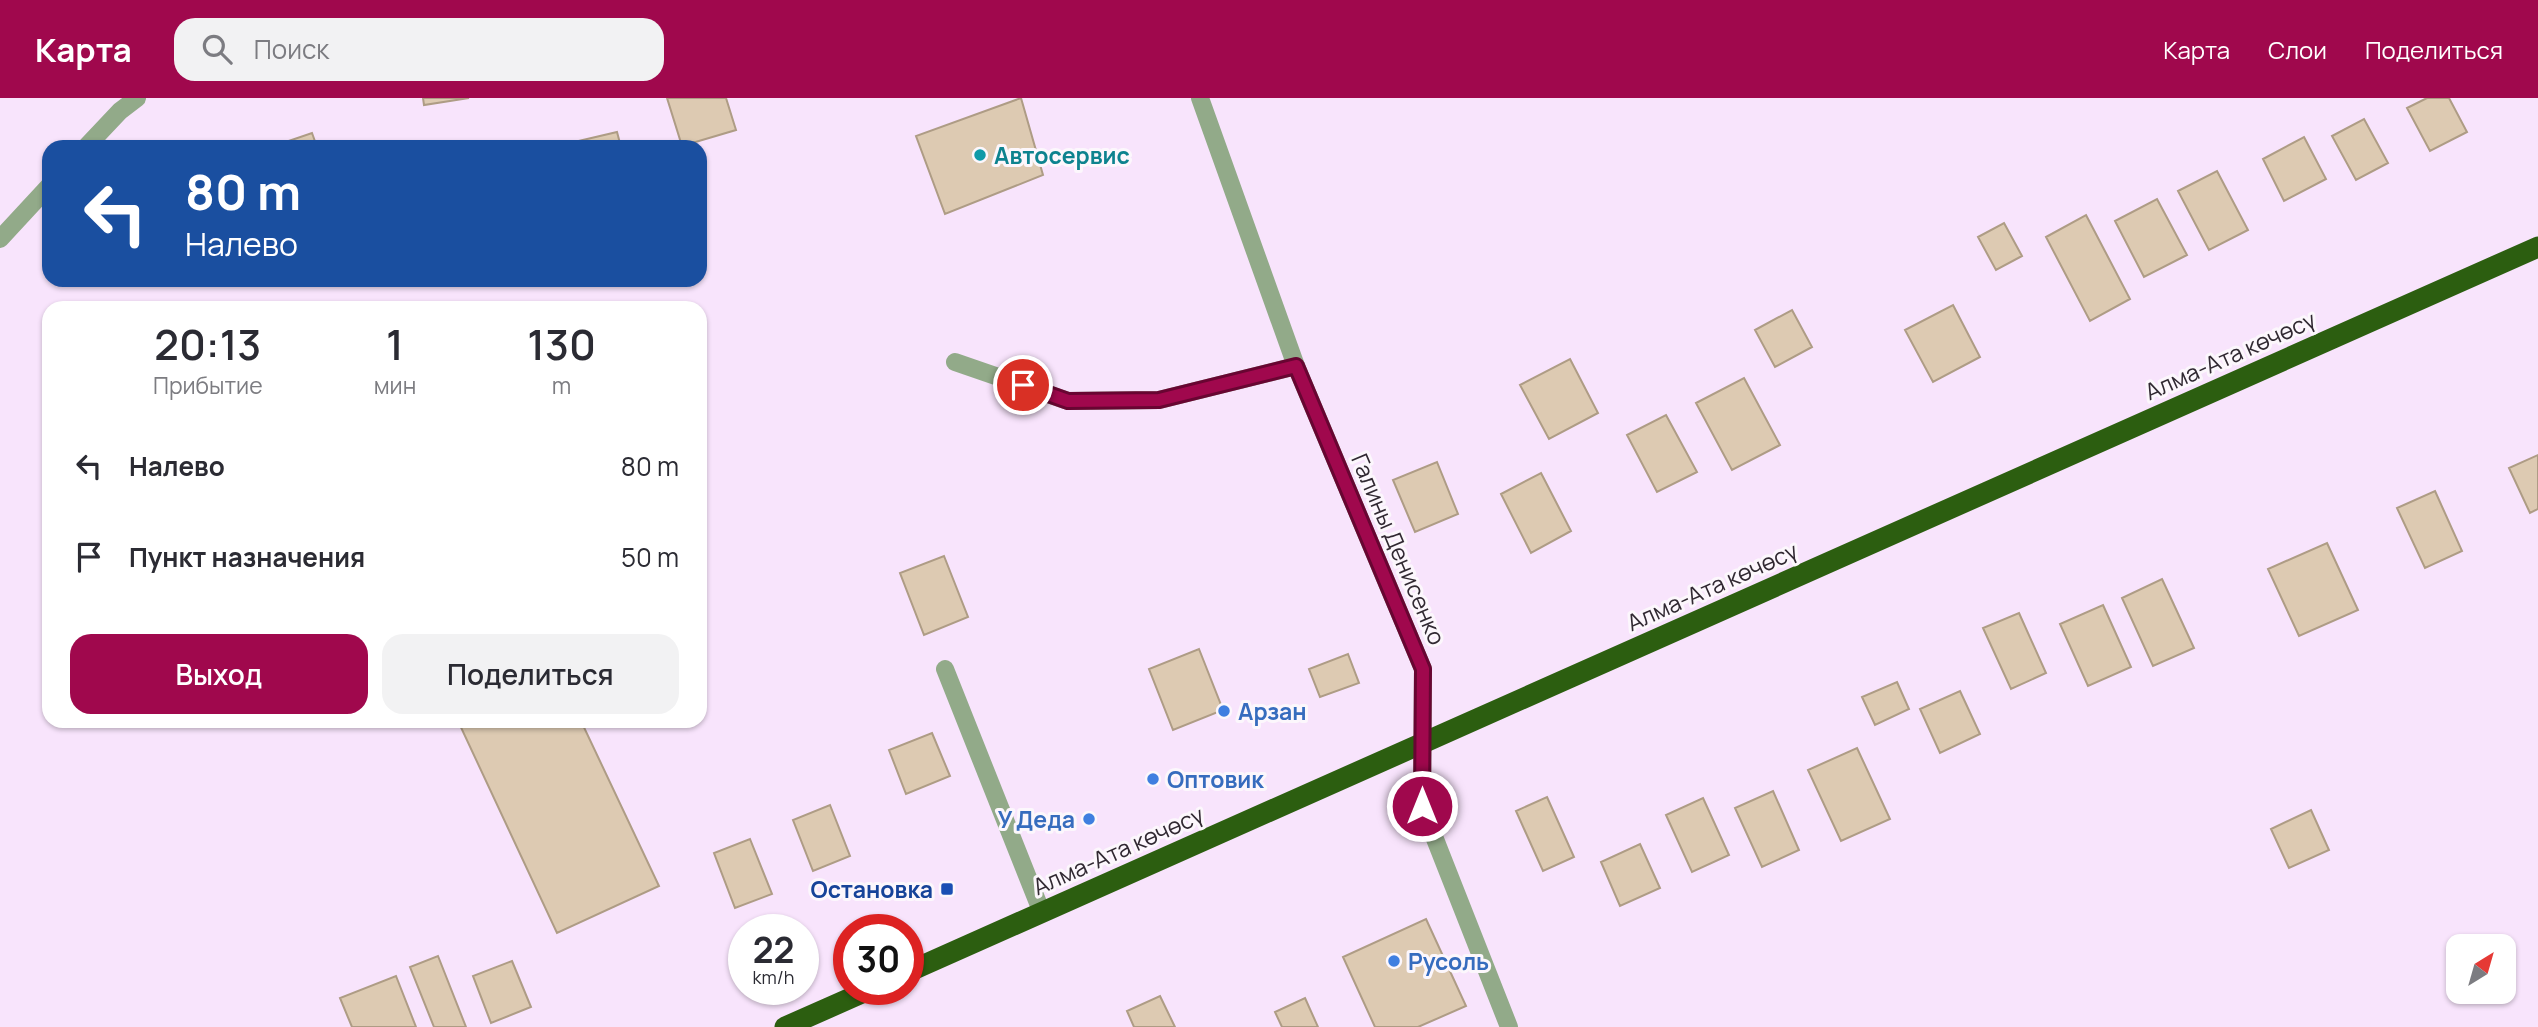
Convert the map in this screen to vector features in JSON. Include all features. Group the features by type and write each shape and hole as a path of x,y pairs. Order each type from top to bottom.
{"highway":[{"name":"Алма-Ата көчөсү","path":"924,965 2538,247"},
{"path":"785,1027 835,1005"}],"street":[{"path":"93,140 120,111 138,98"},
{"name":"Галины Денисенко","path":"1200,98 1296,366 1423,669 1422,806 1509,1027"},
{"path":"0,239 42,194"},
{"path":"955,362 1068,401 1159,400 1296,366"},
{"path":"945,668 1042,913"}],"building":[{"path":"423,98 469,98 424,105"},
{"path":"667,98 726,98 736,130 702,140 680,140"},
{"name":"Автосервис","path":"1021,98 1043,175 945,214 916,136"},
{"path":"2427,98 2449,98 2467,132 2430,151 2407,108"},
{"path":"2364,119 2388,163 2356,180 2332,136"},
{"path":"617,132 619,140 583,140"},
{"path":"312,133 314,140 292,140"},
{"path":"2304,137 2326,179 2284,201 2263,159"},
{"path":"2217,171 2248,230 2209,250 2178,191"},
{"path":"2157,199 2187,255 2144,277 2115,221"},
{"path":"2086,215 2130,299 2090,321 2046,237"},
{"path":"2004,223 2022,256 1996,270 1978,237"},
{"path":"1953,305 1980,357 1933,382 1905,330"},
{"path":"1792,310 1812,347 1775,367 1755,330"},
{"path":"1570,359 1598,413 1549,439 1520,385"},
{"path":"1744,378 1780,445 1732,470 1696,403"},
{"path":"1666,415 1697,472 1657,492 1627,435"},
{"path":"2538,455 2538,509 2530,513 2509,468"},
{"path":"1437,462 1458,514 1415,532 1393,480"},
{"path":"1541,473 1571,531 1531,553 1501,494"},
{"path":"2435,491 2462,551 2425,568 2397,508"},
{"path":"2327,543 2358,610 2299,636 2268,569"},
{"path":"944,556 968,617 924,635 900,573"},
{"path":"2162,579 2194,648 2153,666 2122,598"},
{"path":"2103,605 2131,667 2088,686 2060,624"},
{"path":"2019,613 2046,673 2011,689 1983,628"},
{"path":"1199,649 1223,710 1173,730 1149,669"},
{"path":"1348,654 1359,683 1320,697 1309,669"},
{"path":"1897,682 1909,709 1875,725 1862,697"},
{"path":"1960,691 1980,734 1940,753 1920,709"},
{"path":"461,728 584,728 659,886 557,933"},
{"path":"932,733 950,776 906,794 889,750"},
{"path":"1857,748 1890,819 1841,841 1808,770"},
{"path":"1773,791 1799,850 1762,867 1735,808"},
{"path":"1547,797 1574,857 1543,871 1516,811"},
{"path":"1703,798 1729,855 1692,872 1666,815"},
{"path":"830,805 850,856 813,871 793,820"},
{"path":"2311,810 2329,850 2289,868 2271,829"},
{"path":"750,839 772,894 735,908 714,853"},
{"path":"1640,844 1660,888 1620,906 1601,862"},
{"path":"1426,919 1466,1006 1418,1027 1375,1027 1343,957"},
{"path":"438,956 466,1027 434,1027 410,967"},
{"path":"512,961 531,1007 491,1023 473,976"},
{"path":"396,976 416,1027 352,1027 340,998"},
{"path":"1160,996 1175,1027 1134,1027 1127,1011"},
{"path":"1305,998 1318,1027 1282,1027 1275,1012"}],"place":[{"name":"Автосервис","path":"980,155"},
{"name":"Арзан","path":"1224,711"},
{"name":"Оптовик","path":"1153,779"},
{"name":"У Деда","path":"1089,819"},
{"name":"Остановка","path":"947,889"},
{"name":"Русоль","path":"1394,961"}],"route":[{"path":"1023,385 1068,401 1159,400 1296,366 1423,669 1422,806"}]}
